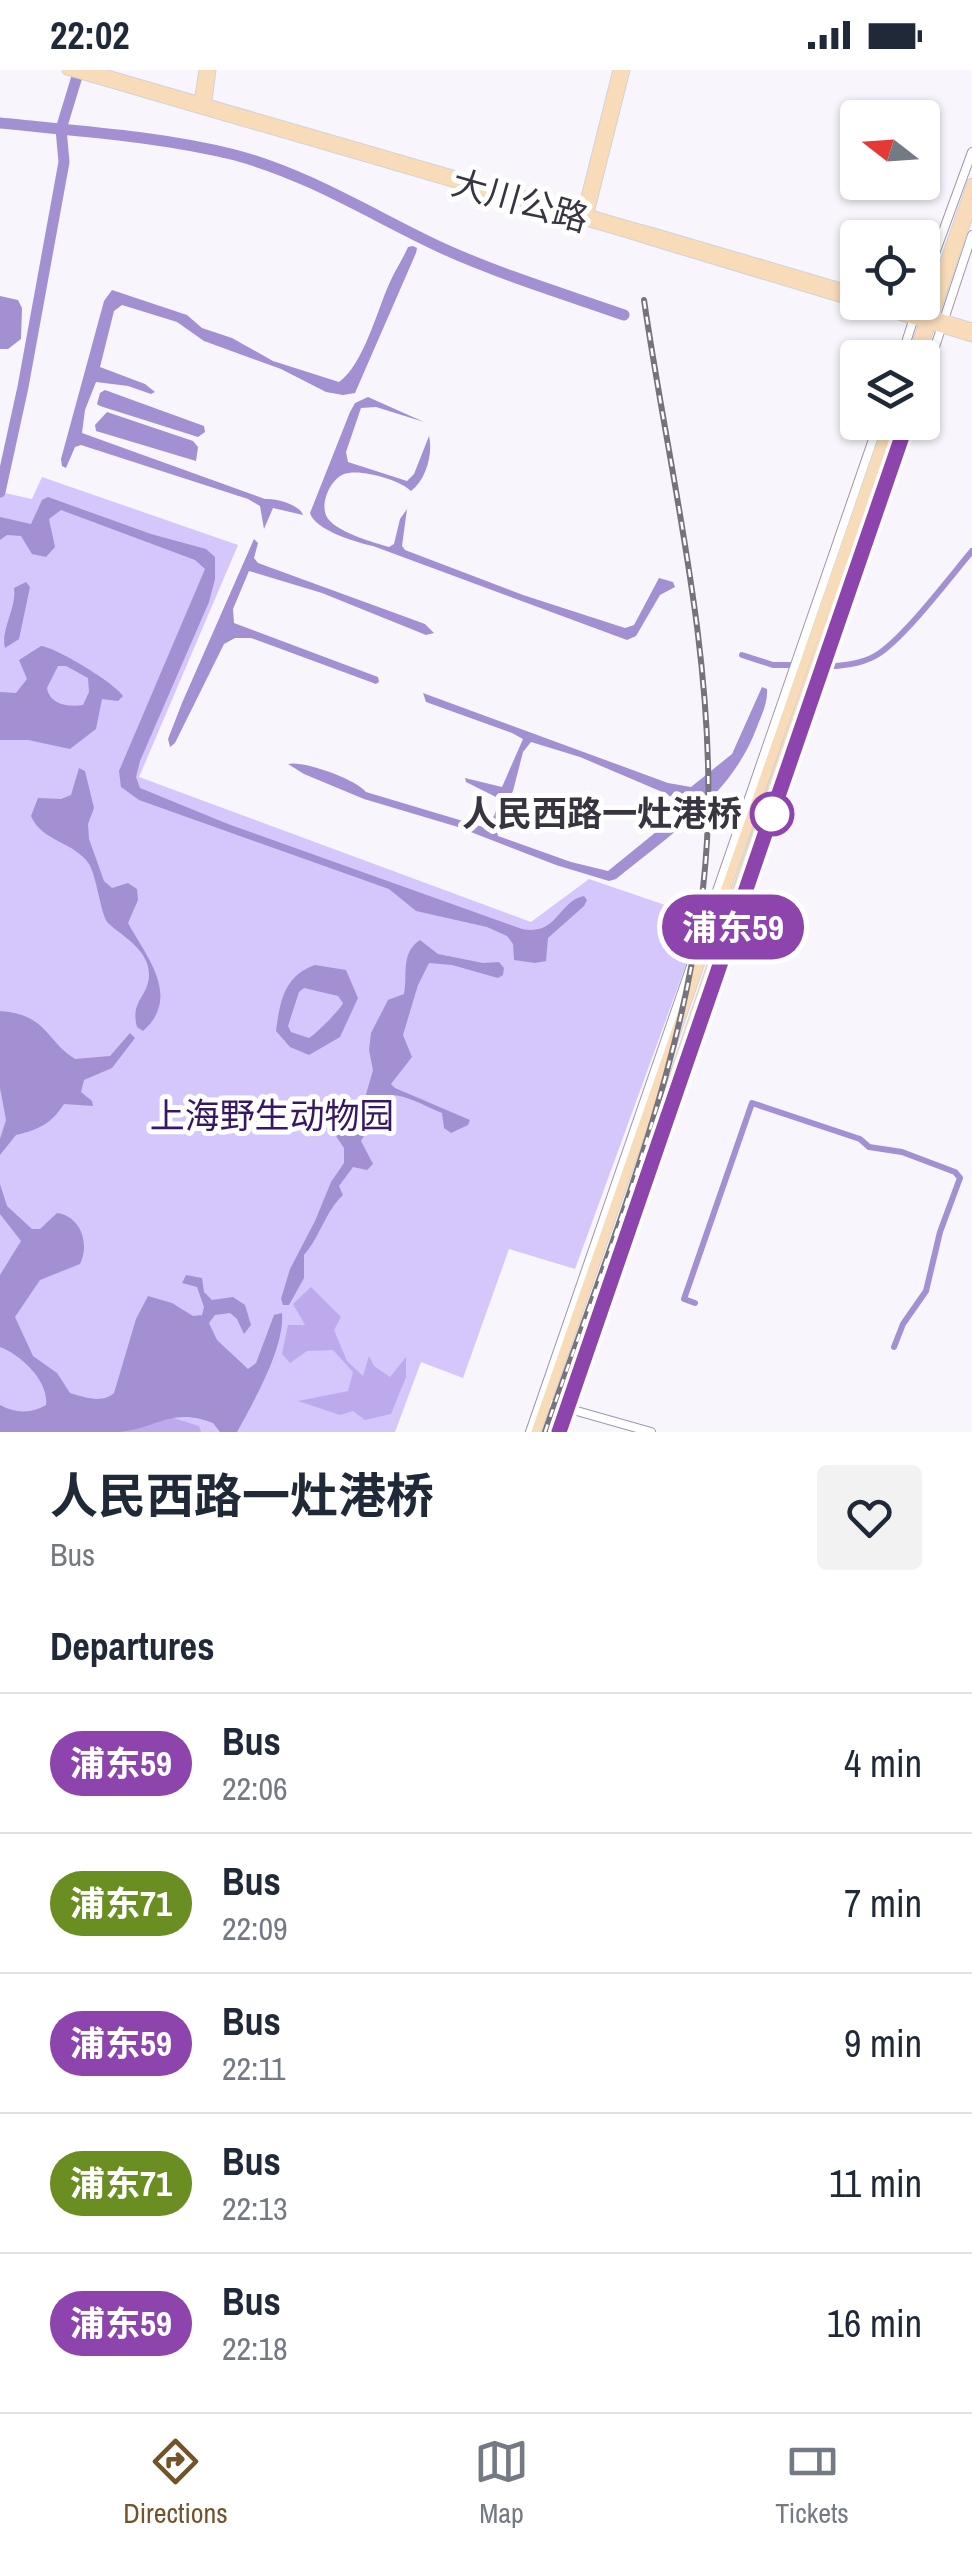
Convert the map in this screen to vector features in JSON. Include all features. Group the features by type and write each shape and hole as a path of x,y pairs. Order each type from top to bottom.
{"main road":[{"name":"大川公路","path":"67,70 91,72 631,231 840,288"},
{"path":"202,107 207,70"},
{"path":"585,216 621,70"},
{"path":"940,278 972,181"},
{"path":"940,285 972,204"},
{"name":"大川公路","path":"653,237 840,292"},
{"name":"大川公路","path":"932,320 972,337"},
{"name":"大川公路","path":"936,320 972,328"},
{"path":"556,1432 887,440"},
{"path":"533,1432 704,942 804,680"}],"street":[{"path":"940,242 972,152"},
{"path":"946,227 972,181"},
{"path":"940,294 972,235"},
{"path":"804,680 887,440"},
{"path":"543,1401 651,1432"}],"green space":[{"name":"上海野生动物园","path":"42,477 238,545 139,777 531,922 589,879 703,918 575,1269 509,1249 463,1378 421,1362 395,1432 0,1432 0,492 32,499"}],"shaded area":[{"path":"413,246 416,253 355,393 326,392 281,369 204,341 177,322 122,305 114,311 100,367 145,384 155,392 96,382 85,410 82,433 265,499 287,503 303,515 273,508 264,529 260,506 248,499 81,445 75,447 66,468 62,466 104,301 112,290 187,315 202,328 232,338 273,361 339,382 356,363 392,278 408,247"},
{"path":"0,296 18,300 22,308 21,339 8,349 0,349"},
{"path":"105,390 204,426 205,432 198,437 100,406 100,393"},
{"path":"368,397 424,422 376,407 361,408 346,452 348,462 407,481 414,474 429,436 429,457 425,473 411,491 369,474 339,477 326,495 325,509 330,521 342,530 389,547 394,544 400,519 407,509 402,546 405,550 625,628 634,625 659,578 673,582 675,587 660,595 636,636 627,640 327,530 310,513 350,412 355,403"},
{"path":"107,412 193,441 198,447 196,461 96,431 95,425"},
{"path":"48,497 206,549 215,557 209,602 140,761 136,777 140,788 228,824 522,929 543,928 568,904 584,896 584,906 548,938 546,961 514,960 513,944 507,936 487,927 416,911 389,889 139,800 121,787 119,771 205,569 195,560 61,510 49,519 55,547 46,557 32,554 21,536 7,535 0,540 0,517 31,524 42,500"},
{"path":"254,539 258,543 254,558 258,563 425,624 434,633 426,635 322,593 249,571 233,609 234,623 378,677 379,682 251,638 235,638 224,644 170,747 168,739 182,703"},
{"path":"26,582 30,587 19,639 5,648 14,588"},
{"path":"41,646 48,648 97,675 123,696 118,701 102,699 96,729 70,749 28,740 0,740 0,692 16,693 27,679 19,660","holes":["58,666 88,678 89,692 83,705 61,704 49,694 47,688"]},
{"path":"762,687 767,689 764,708 746,751 716,793 678,829 609,881 458,827 364,799 288,764 328,772 366,792 483,827 494,816 500,799 465,778 502,787 523,739 426,702 423,693 668,783 691,787 732,754","holes":["531,742 580,757 667,794 679,803 677,815 608,871 498,836 496,824 513,791 523,752"]},
{"path":"79,768 85,771 94,808 88,824 89,839 104,881 112,888 128,883 137,889 138,900 128,923 151,963 160,991 160,1004 143,1031 137,1027 135,1018 148,983 145,959 108,923 89,864 43,831 31,816 38,798 61,799 71,795"},
{"path":"420,940 438,954 483,963 499,962 504,968 498,978 429,963 418,985 403,1035 412,1057 391,1084 470,1120 451,1133 444,1128 442,1113 416,1101 389,1095 380,1108 365,1098 373,1070 371,1033 388,1000 404,994 407,958"},
{"path":"315,965 346,970 358,998 340,1037 309,1055 290,1047 276,1031 285,991","holes":["304,988 338,996 343,1003 312,1036 291,1032 288,1026 299,992"]},
{"path":"0,1011 28,1017 75,1059 110,1056 130,1033 135,1038 112,1068 84,1080 81,1092 93,1106 64,1104 44,1125 16,1135 0,1155 6,1120 0,1088"},
{"path":"363,1110 375,1116 361,1141 373,1164 367,1170 353,1167 339,1186 343,1195 304,1255 304,1278 289,1305 283,1305 281,1299 290,1269 344,1163 344,1148 336,1136"},
{"path":"0,1184 7,1206 32,1229 40,1229 57,1213 72,1219 81,1232 84,1248 80,1264 40,1280 15,1317 33,1356 57,1373 70,1393 98,1399 114,1393 136,1319 148,1296 172,1303 193,1316 202,1315 204,1307 197,1287 182,1283 186,1275 202,1278 204,1292 212,1300 233,1297 245,1305 251,1325 244,1334 230,1313 215,1315 209,1323 217,1340 248,1369 256,1363 274,1315 282,1313 273,1358 237,1432 220,1432 213,1423 186,1417 120,1432 0,1432 0,1405 11,1410 35,1410 46,1405 46,1396 32,1370 0,1347 0,1275 21,1241 0,1214"},
{"path":"311,1287 341,1317 334,1330 347,1361 363,1376 369,1356 374,1366 390,1377 406,1357 406,1377 391,1414 365,1420 353,1411 340,1415 298,1401 348,1391 353,1372 333,1350 307,1351 290,1363 282,1354 288,1325 305,1325 293,1304"},
{"path":"164,1415 199,1426 201,1432 117,1432"}],"waterway":[{"path":"0,492 64,162 61,129 79,70"},
{"path":"0,123 177,143 263,163 466,258 624,315"},
{"path":"821,666 856,663 886,648 972,551"},
{"path":"742,655 773,665 799,665"},
{"path":"695,1303 684,1299 752,1103 860,1139 869,1147 902,1152 955,1172 960,1178 940,1232 926,1291 903,1324 894,1347"}],"railway":[{"path":"545,1432 650,1130 690,976 702,897 708,818 704,688 687,558 644,300"}],"bus line":[{"name":"浦东59","path":"559,1432 901,440"}],"place":[{"name":"人民西路一灶港桥","path":"772,814"}]}
